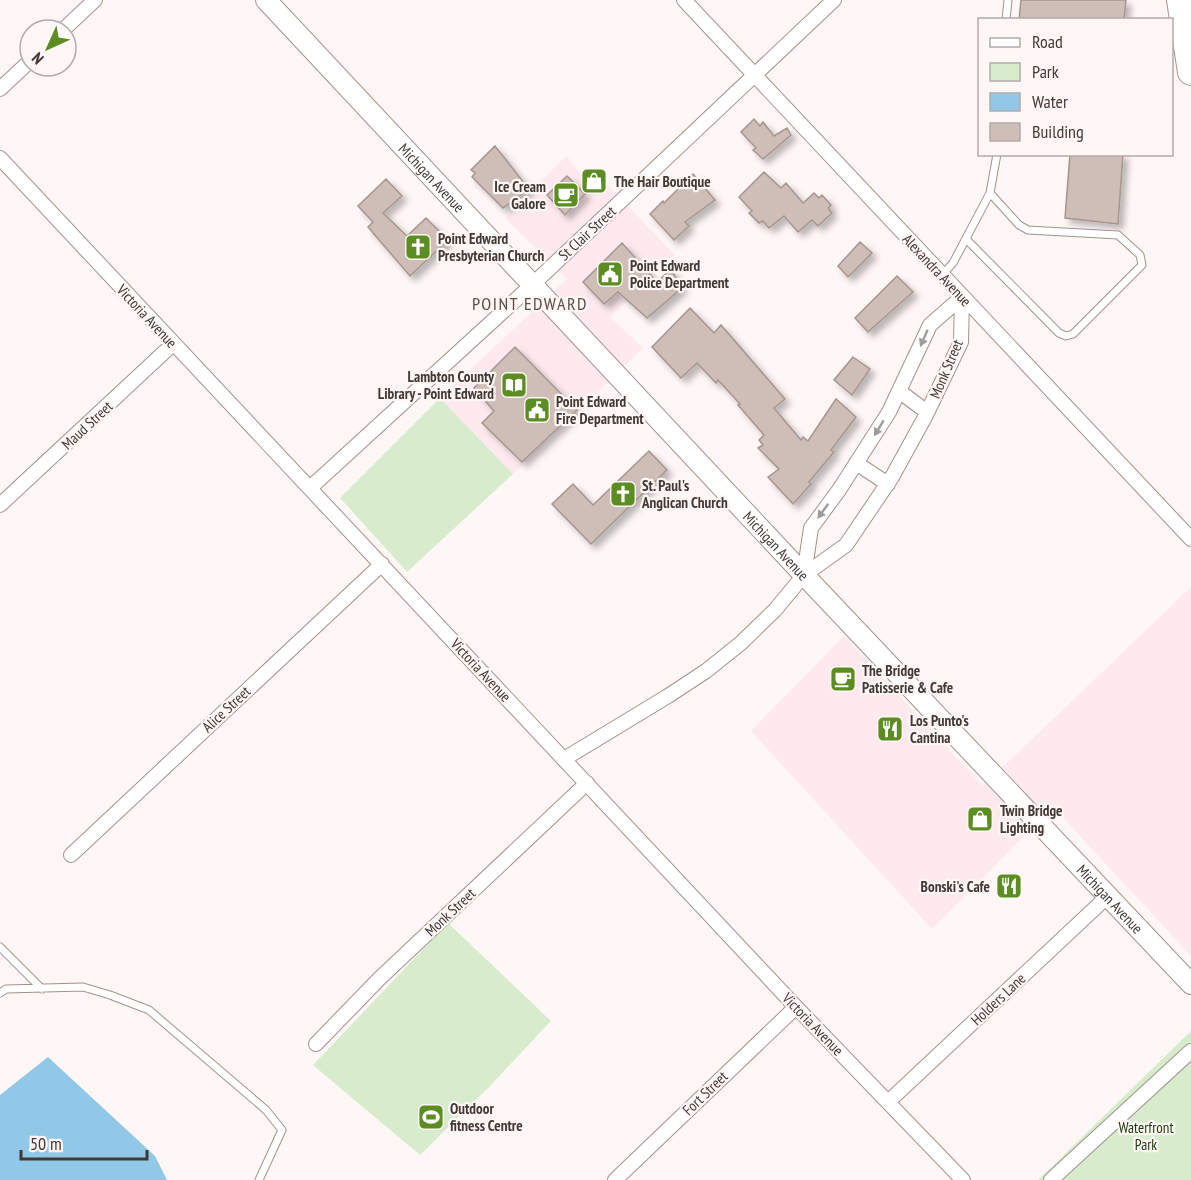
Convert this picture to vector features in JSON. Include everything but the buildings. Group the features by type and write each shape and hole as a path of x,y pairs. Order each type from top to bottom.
{"highway":[{"path":"1180,0 1191,72"}],"street":[{"path":"76,18 95,0"},
{"name":"Michigan Avenue","path":"266,0 804,575 1191,984"},
{"name":"Alexandra Avenue","path":"684,0 1191,539"},
{"name":"St Clair Street","path":"310,488 532,285 834,0"},
{"path":"0,89 18,72"},
{"name":"Victoria Avenue","path":"0,158 796,1007 963,1180"},
{"name":"Monk Street","path":"804,575 811,528 889,412 930,325 962,297"},
{"name":"Monk Street","path":"564,759 705,671 775,610 804,575 846,545 888,484 961,342 962,297"},
{"name":"Maud Street","path":"0,506 173,344"},
{"name":"Monk Street","path":"899,391 927,412"},
{"path":"856,463 888,484"},
{"name":"Alice Street","path":"71,855 382,564"},
{"name":"Monk Street","path":"316,1044 379,979 586,783"},
{"name":"Holders Lane","path":"888,1102 1108,896"},
{"name":"Fort Street","path":"615,1180 796,1007"},
{"path":"1050,1180 1191,1051"}],"lane":[{"path":"1006,18 1008,0"},
{"path":"942,275 953,263 990,193 997,156"},
{"path":"966,239 1059,333 1066,336 1073,334 1142,265 1140,255 1118,235 1028,230 1019,225 990,193"},
{"path":"0,947 42,989"},
{"path":"0,993 6,989 83,987 148,1010 266,1110 282,1130 259,1180"}],"shaded area":[{"path":"566,156 593,189 603,180 675,255 610,317 643,348 513,474 440,398 567,279 505,218"},
{"path":"1191,587 1191,956 1054,808 932,929 751,731 844,636 983,786"}],"green space":[{"path":"440,398 513,474 407,572 340,498"},
{"path":"448,923 551,1021 489,1087 420,1155 313,1065"},
{"name":"Waterfront Park","path":"1191,1031 1191,1180 1038,1180"}],"water":[{"path":"48,1057 155,1156 167,1180 0,1180 0,1095"}],"place":[{"name":"The Hair Boutique","path":"594,181"},
{"name":"Ice Cream Galore","path":"566,195"},
{"name":"Point Edward Presbyterian Church","path":"418,247"},
{"name":"Point Edward Police Department","path":"610,274"},
{"name":"Lambton County Library - Point Edward","path":"514,385"},
{"name":"Point Edward Fire Department","path":"537,410"},
{"name":"St. Paul's Anglican Church","path":"623,494"},
{"name":"The Bridge Patisserie & Cafe","path":"843,679"},
{"name":"Los Punto's Cantina","path":"890,729"},
{"name":"Twin Bridge Lighting","path":"980,819"},
{"name":"Bonski's Cafe","path":"1009,886"},
{"name":"Outdoor fitness Centre","path":"431,1117"}],"district":[{"name":"POINT EDWARD","path":"530,303"}]}
